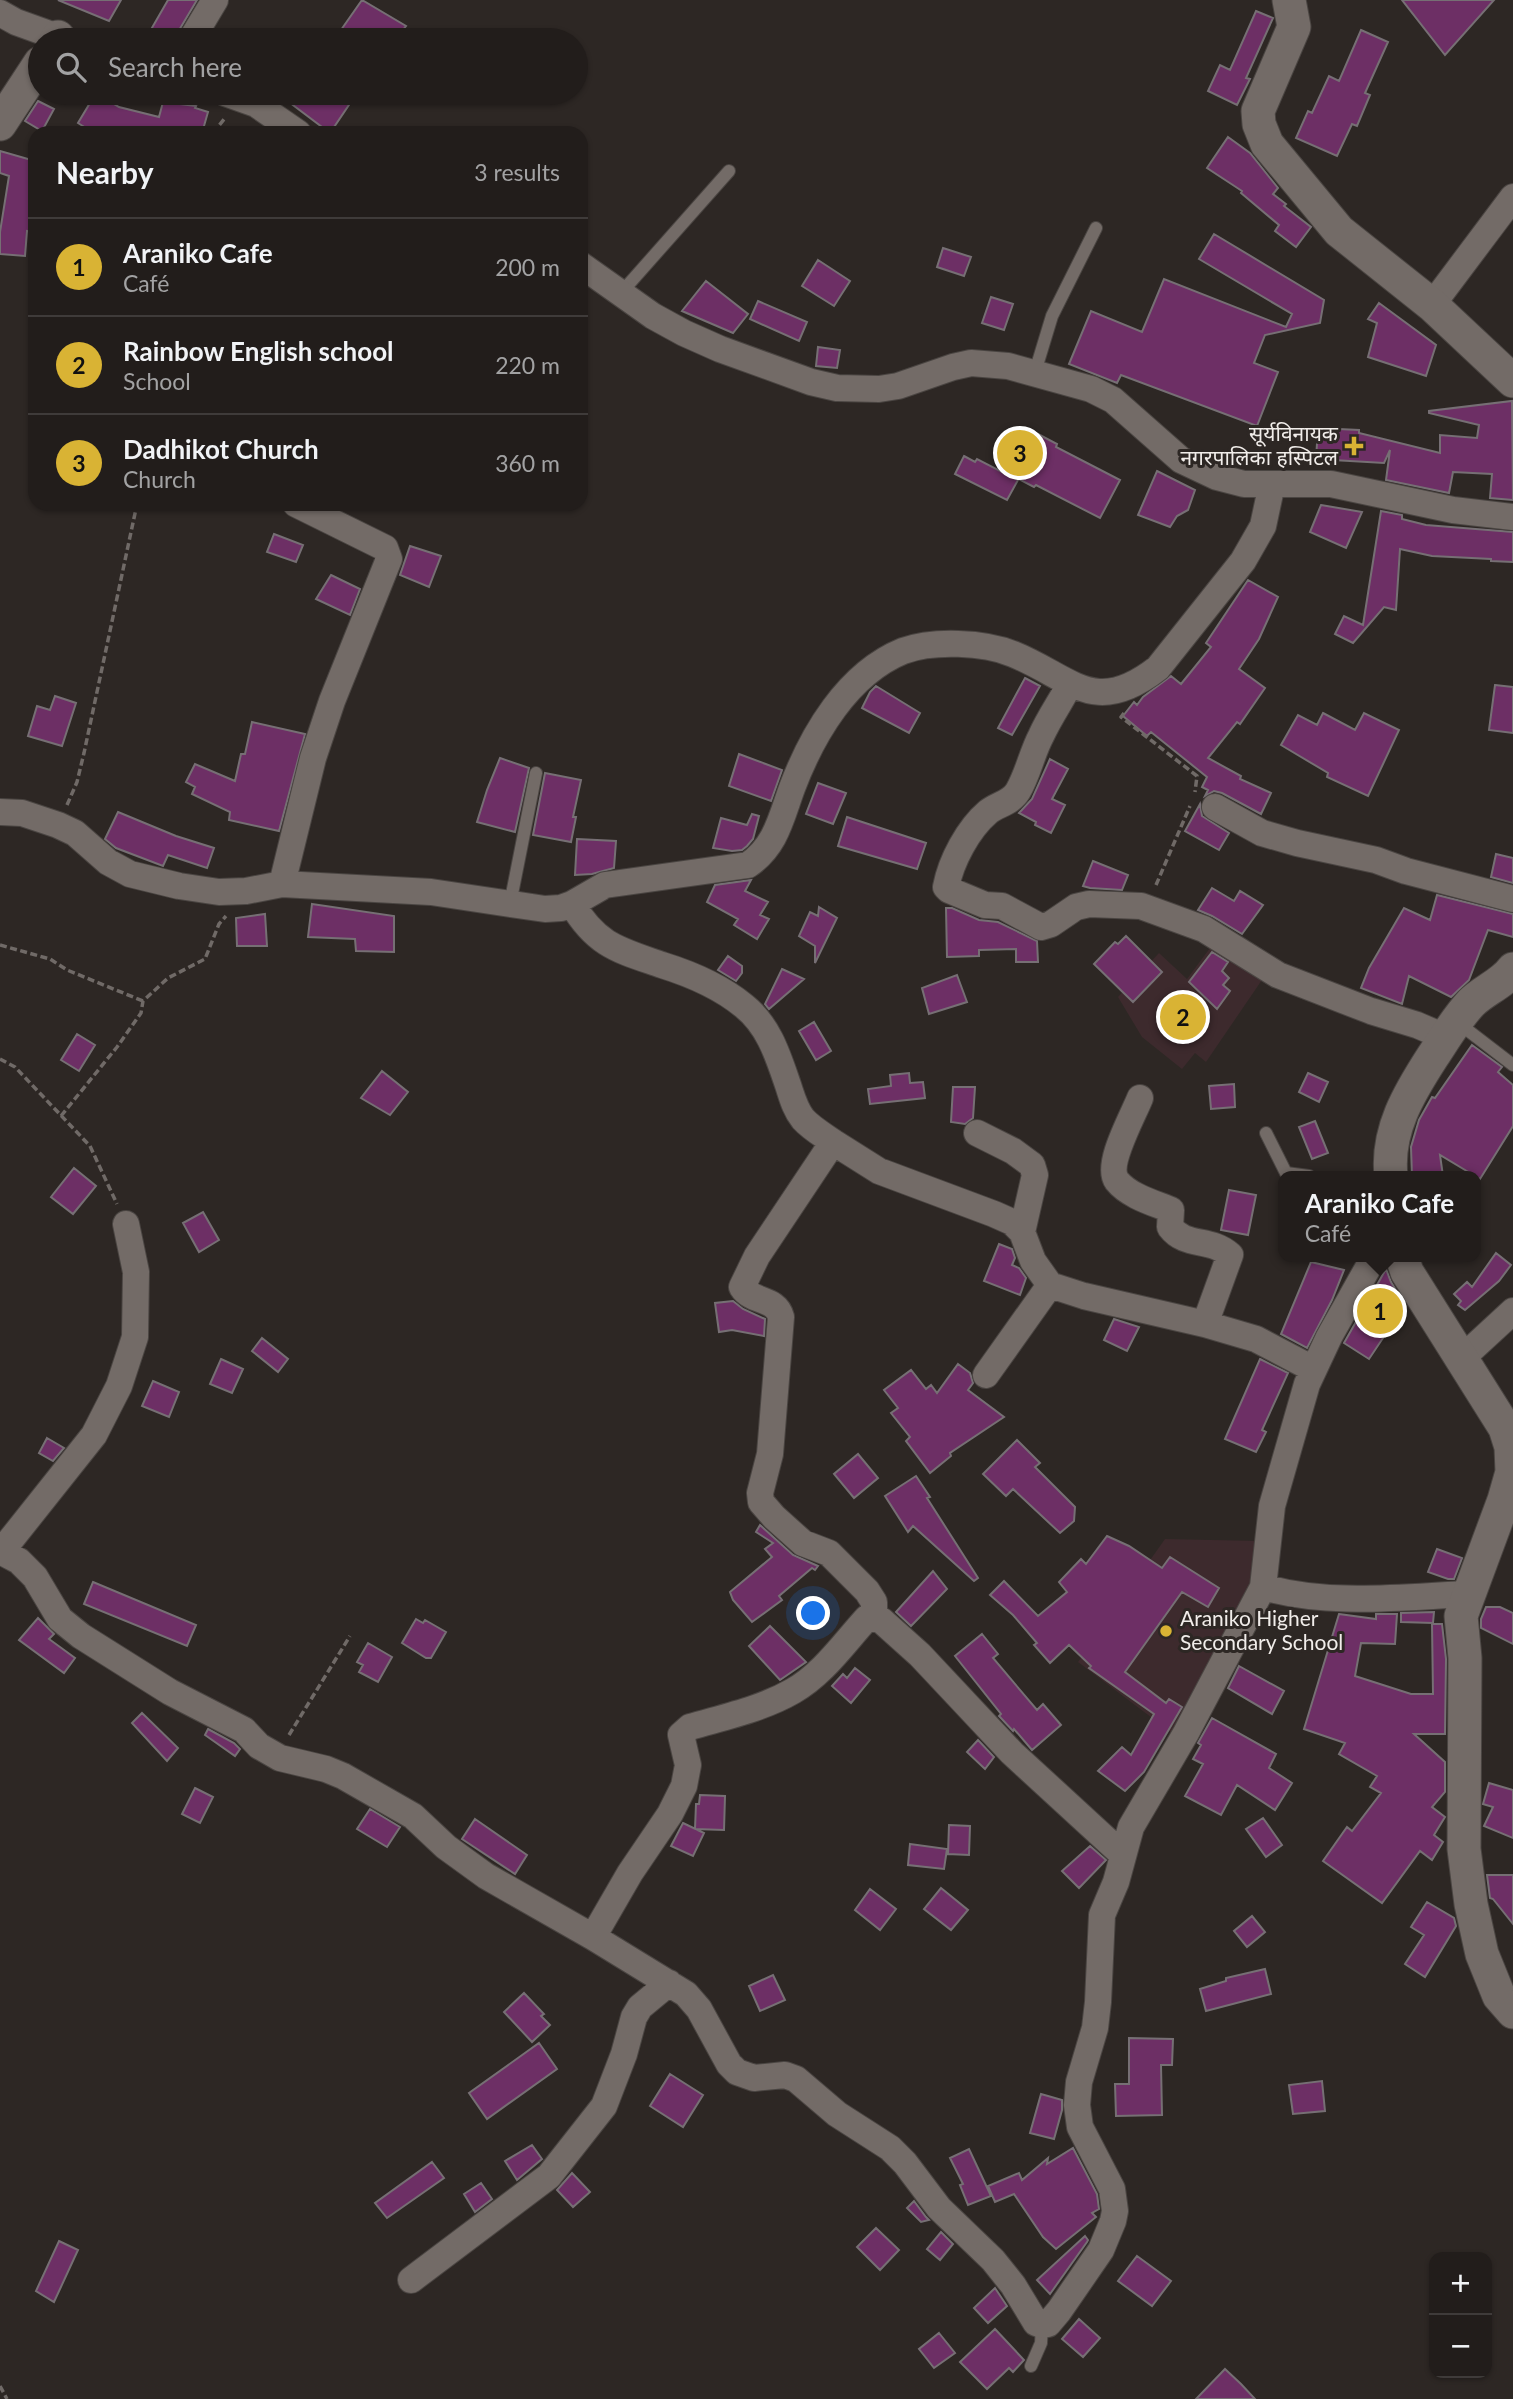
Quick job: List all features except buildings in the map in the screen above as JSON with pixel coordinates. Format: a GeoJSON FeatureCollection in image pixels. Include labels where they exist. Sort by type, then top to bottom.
{"type":"FeatureCollection","features":[{"type":"Feature","properties":{"kind":"street"},"geometry":{"type":"LineString","coordinates":[[198,28],[215,0]]}},
{"type":"Feature","properties":{"kind":"street"},"geometry":{"type":"LineString","coordinates":[[1289,0],[1294,27],[1258,111],[1259,124],[1267,144],[1339,231],[1432,305],[1513,381]]}},
{"type":"Feature","properties":{"kind":"street"},"geometry":{"type":"LineString","coordinates":[[0,13],[28,29]]}},
{"type":"Feature","properties":{"kind":"street"},"geometry":{"type":"LineString","coordinates":[[0,124],[28,84]]}},
{"type":"Feature","properties":{"kind":"street"},"geometry":{"type":"LineString","coordinates":[[257,105],[288,126]]}},
{"type":"Feature","properties":{"kind":"street"},"geometry":{"type":"LineString","coordinates":[[1432,305],[1513,197]]}},
{"type":"Feature","properties":{"kind":"street"},"geometry":{"type":"LineString","coordinates":[[588,270],[653,316],[720,349],[836,388],[859,390],[898,386],[971,363],[1008,366],[1091,389],[1113,400],[1181,460],[1217,477],[1244,484],[1331,484],[1453,510],[1513,517]]}},
{"type":"Feature","properties":{"kind":"street"},"geometry":{"type":"LineString","coordinates":[[0,812],[22,813],[75,833],[108,862],[130,874],[219,892],[246,891],[282,884],[431,892],[545,909],[561,908],[605,885],[628,880],[729,869],[748,864],[762,855],[775,836],[801,765],[821,728],[858,680],[869,670],[904,651],[938,645],[993,647],[1015,655],[1070,684],[1096,692],[1124,688],[1158,668],[1243,561],[1263,526],[1272,484]]}},
{"type":"Feature","properties":{"kind":"street"},"geometry":{"type":"LineString","coordinates":[[282,884],[313,758],[332,701],[389,559],[386,548],[310,511]]}},
{"type":"Feature","properties":{"kind":"street"},"geometry":{"type":"LineString","coordinates":[[1070,684],[1041,735],[1017,792],[1006,803],[991,810],[980,820],[963,844],[946,887],[949,890],[985,905],[1002,906],[1041,927],[1051,924],[1076,907],[1088,904],[1125,904],[1147,909],[1205,929],[1278,975],[1361,1007],[1417,1024],[1451,1030]]}},
{"type":"Feature","properties":{"kind":"street"},"geometry":{"type":"LineString","coordinates":[[1215,807],[1262,833],[1376,860],[1406,871],[1513,899]]}},
{"type":"Feature","properties":{"kind":"street"},"geometry":{"type":"LineString","coordinates":[[572,904],[584,924],[624,954],[664,965],[704,981],[741,1003],[767,1031],[795,1107],[804,1120],[879,1171],[1012,1222],[1022,1231],[1033,1261],[1050,1285],[1256,1339],[1313,1368]]}},
{"type":"Feature","properties":{"kind":"street"},"geometry":{"type":"LineString","coordinates":[[1391,1171],[1392,1138],[1400,1114],[1417,1081],[1451,1030],[1480,995],[1506,978],[1513,969]]}},
{"type":"Feature","properties":{"kind":"street"},"geometry":{"type":"LineString","coordinates":[[1140,1098],[1115,1157],[1114,1172],[1118,1181],[1138,1196],[1171,1210],[1170,1227],[1177,1237],[1214,1246],[1230,1255],[1205,1324]]}},
{"type":"Feature","properties":{"kind":"street"},"geometry":{"type":"LineString","coordinates":[[977,1132],[1027,1159],[1032,1165],[1035,1175],[1022,1231]]}},
{"type":"Feature","properties":{"kind":"street"},"geometry":{"type":"LineString","coordinates":[[833,1142],[757,1256],[742,1287],[746,1294],[774,1304],[781,1317],[770,1454],[760,1493],[761,1502],[803,1543],[830,1553],[867,1591],[874,1602],[874,1618]]}},
{"type":"Feature","properties":{"kind":"street"},"geometry":{"type":"LineString","coordinates":[[126,1224],[136,1272],[135,1337],[119,1386],[94,1435],[1,1551],[19,1561],[35,1577],[60,1619],[81,1636],[170,1692],[244,1730],[259,1746],[275,1755],[343,1776],[413,1816],[446,1847],[486,1876],[686,1994],[699,2009],[721,2052],[737,2072],[754,2078],[785,2075],[796,2079],[838,2114],[890,2148],[905,2163],[939,2208],[993,2260],[1013,2285],[1036,2323],[1042,2325],[1048,2323],[1059,2311],[1101,2250],[1114,2221],[1112,2189],[1080,2127],[1077,2105],[1079,2082],[1095,2028],[1102,1915],[1116,1882],[1131,1827],[1186,1733],[1234,1637],[1263,1587],[1272,1506],[1313,1368],[1371,1262]]}},
{"type":"Feature","properties":{"kind":"street"},"geometry":{"type":"LineString","coordinates":[[1404,1262],[1407,1272],[1461,1359],[1509,1427],[1512,1472],[1461,1616],[1465,1658],[1466,1877],[1487,1967],[1499,1996],[1513,2012]]}},
{"type":"Feature","properties":{"kind":"street"},"geometry":{"type":"LineString","coordinates":[[986,1375],[1050,1285]]}},
{"type":"Feature","properties":{"kind":"street"},"geometry":{"type":"LineString","coordinates":[[1461,1359],[1513,1311]]}},
{"type":"Feature","properties":{"kind":"street"},"geometry":{"type":"LineString","coordinates":[[1263,1587],[1288,1595],[1350,1599],[1468,1594]]}},
{"type":"Feature","properties":{"kind":"street"},"geometry":{"type":"LineString","coordinates":[[593,1937],[630,1872],[670,1814],[684,1786],[688,1765],[681,1735],[690,1727],[763,1704],[793,1691],[817,1674],[867,1618],[881,1620],[920,1655],[1012,1753],[1123,1855]]}},
{"type":"Feature","properties":{"kind":"street"},"geometry":{"type":"LineString","coordinates":[[411,2280],[549,2176],[604,2106],[620,2066],[634,2017],[640,2007],[669,1983]]}},
{"type":"Feature","properties":{"kind":"lane"},"geometry":{"type":"LineString","coordinates":[[620,295],[730,172]]}},
{"type":"Feature","properties":{"kind":"lane"},"geometry":{"type":"LineString","coordinates":[[1035,372],[1052,316],[1096,229]]}},
{"type":"Feature","properties":{"kind":"lane"},"geometry":{"type":"LineString","coordinates":[[510,904],[536,773]]}},
{"type":"Feature","properties":{"kind":"lane"},"geometry":{"type":"LineString","coordinates":[[1451,1030],[1513,1065]]}},
{"type":"Feature","properties":{"kind":"lane"},"geometry":{"type":"LineString","coordinates":[[1266,1133],[1285,1171]]}},
{"type":"Feature","properties":{"kind":"lane"},"geometry":{"type":"LineString","coordinates":[[1031,2366],[1041,2343],[1042,2325]]}},
{"type":"Feature","properties":{"kind":"path"},"geometry":{"type":"LineString","coordinates":[[58,825],[77,782],[136,511]]}},
{"type":"Feature","properties":{"kind":"path"},"geometry":{"type":"LineString","coordinates":[[1139,681],[1140,692],[1121,718],[1197,776],[1194,799],[1166,859],[1147,909]]}},
{"type":"Feature","properties":{"kind":"path"},"geometry":{"type":"LineString","coordinates":[[61,1116],[117,1047],[141,1013],[143,1001],[168,978],[205,959],[219,924],[231,912]]}},
{"type":"Feature","properties":{"kind":"path"},"geometry":{"type":"LineString","coordinates":[[0,945],[50,958],[67,970],[143,1001]]}},
{"type":"Feature","properties":{"kind":"path"},"geometry":{"type":"LineString","coordinates":[[0,1059],[15,1067],[90,1146],[126,1224]]}},
{"type":"Feature","properties":{"kind":"path"},"geometry":{"type":"LineString","coordinates":[[275,1755],[313,1699],[350,1636]]}},
{"type":"Feature","properties":{"kind":"path"},"geometry":{"type":"LineString","coordinates":[[0,2386],[7,2399]]}},
{"type":"Feature","properties":{"kind":"shaded area"},"geometry":{"type":"Polygon","coordinates":[[[1216,940],[1266,974],[1206,1062],[1195,1053],[1182,1069],[1142,1037],[1118,997],[1159,953],[1187,979],[1216,940]]]}},
{"type":"Feature","properties":{"kind":"shaded area","name":"Araniko Higher Secondary School"},"geometry":{"type":"Polygon","coordinates":[[[1165,1539],[1259,1541],[1250,1600],[1172,1733],[1078,1662],[1165,1539]]]}},
{"type":"Feature","properties":{"kind":"place","name":"सूर्यविनायक नगरपालिका हस्पिटल"},"geometry":{"type":"Point","coordinates":[1354,446]}},
{"type":"Feature","properties":{"kind":"place","name":"Dadhikot Church"},"geometry":{"type":"Point","coordinates":[1020,453]}},
{"type":"Feature","properties":{"kind":"place","name":"Rainbow English school"},"geometry":{"type":"Point","coordinates":[1183,1017]}},
{"type":"Feature","properties":{"kind":"place","name":"Araniko Cafe"},"geometry":{"type":"Point","coordinates":[1380,1311]}},
{"type":"Feature","properties":{"kind":"place","name":"Araniko Higher Secondary School"},"geometry":{"type":"Point","coordinates":[1166,1631]}}]}
